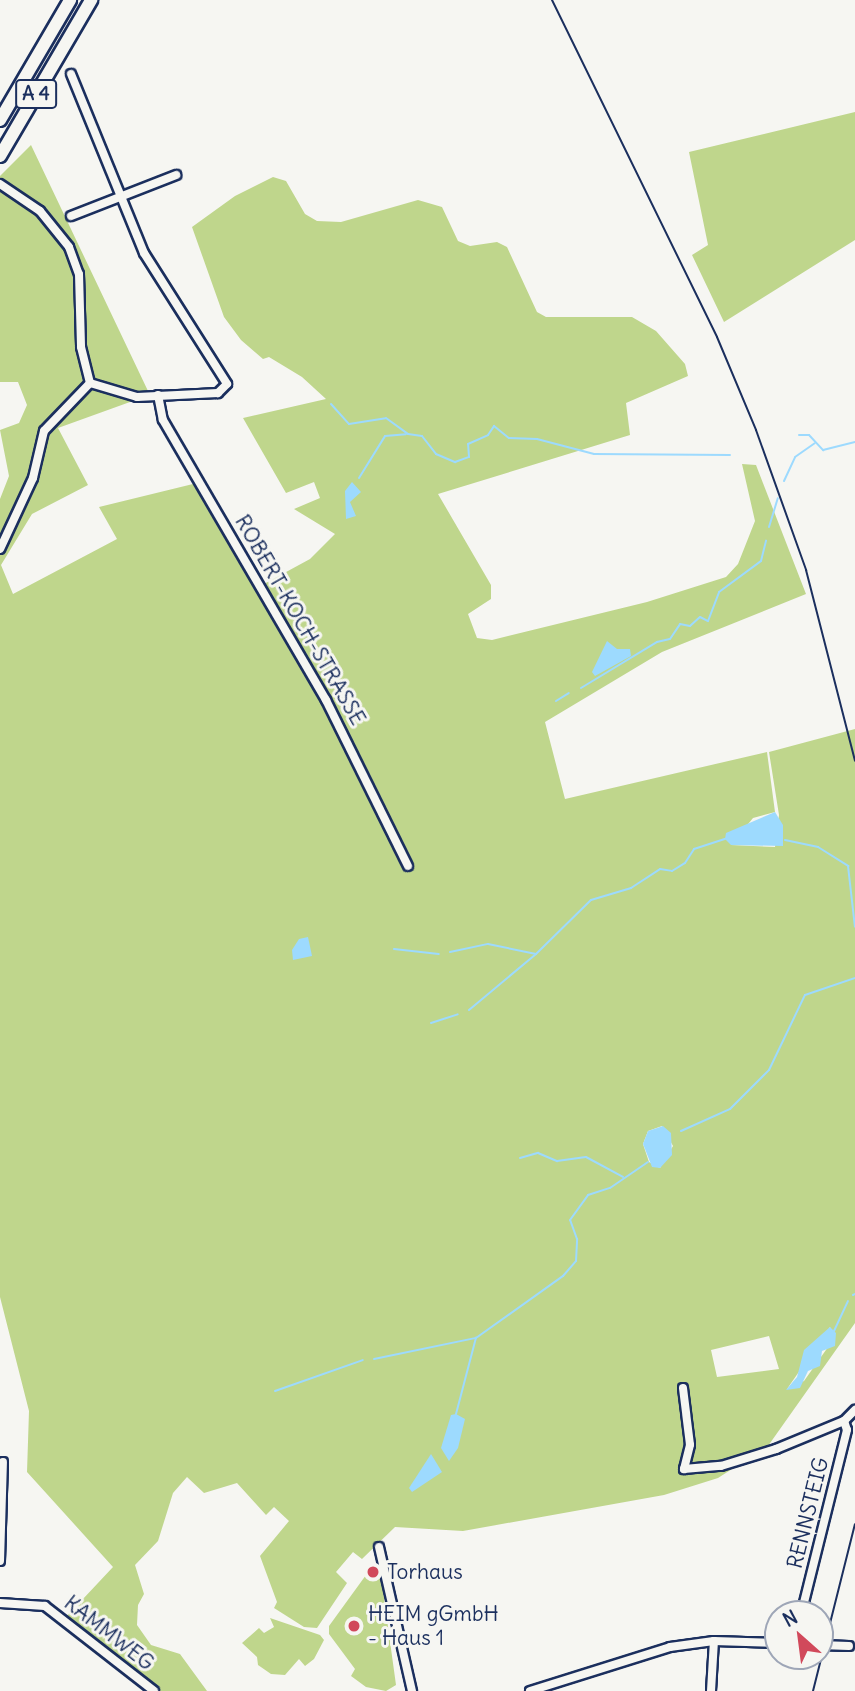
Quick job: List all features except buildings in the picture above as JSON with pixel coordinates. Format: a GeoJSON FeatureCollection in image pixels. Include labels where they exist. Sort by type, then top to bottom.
{"type":"FeatureCollection","features":[{"type":"Feature","properties":{"kind":"highway","name":"A 4"},"geometry":{"type":"LineString","coordinates":[[0,120],[70,0]]}},
{"type":"Feature","properties":{"kind":"highway","name":"A 4"},"geometry":{"type":"LineString","coordinates":[[0,156],[91,0]]}},
{"type":"Feature","properties":{"kind":"street"},"geometry":{"type":"LineString","coordinates":[[71,74],[120,195],[163,287],[227,384],[218,393],[126,397],[90,383]]}},
{"type":"Feature","properties":{"kind":"street"},"geometry":{"type":"LineString","coordinates":[[71,216],[176,174]]}},
{"type":"Feature","properties":{"kind":"street"},"geometry":{"type":"LineString","coordinates":[[0,184],[40,212],[69,247],[79,274],[81,347],[90,383]]}},
{"type":"Feature","properties":{"kind":"street"},"geometry":{"type":"LineString","coordinates":[[0,549],[33,478],[44,432],[90,383]]}},
{"type":"Feature","properties":{"kind":"street","name":"ROBERT-KOCH-STRASSE"},"geometry":{"type":"LineString","coordinates":[[158,395],[163,420],[326,700],[408,866]]}},
{"type":"Feature","properties":{"kind":"street","name":"RENNSTEIG"},"geometry":{"type":"LineString","coordinates":[[683,1388],[690,1445],[684,1469],[743,1459],[844,1421],[855,1410]]}},
{"type":"Feature","properties":{"kind":"street","name":"RENNSTEIG"},"geometry":{"type":"LineString","coordinates":[[804,1600],[847,1430],[844,1421]]}},
{"type":"Feature","properties":{"kind":"street"},"geometry":{"type":"LineString","coordinates":[[0,1561],[3,1462]]}},
{"type":"Feature","properties":{"kind":"street"},"geometry":{"type":"LineString","coordinates":[[379,1547],[412,1691]]}},
{"type":"Feature","properties":{"kind":"street","name":"KAMMWEG"},"geometry":{"type":"LineString","coordinates":[[0,1603],[45,1606],[153,1691]]}},
{"type":"Feature","properties":{"kind":"street"},"geometry":{"type":"LineString","coordinates":[[711,1691],[715,1641]]}},
{"type":"Feature","properties":{"kind":"street"},"geometry":{"type":"LineString","coordinates":[[530,1691],[670,1647],[715,1641],[764,1643]]}},
{"type":"Feature","properties":{"kind":"street"},"geometry":{"type":"LineString","coordinates":[[834,1645],[852,1646]]}},
{"type":"Feature","properties":{"kind":"green space"},"geometry":{"type":"Polygon","coordinates":[[[855,112],[855,240],[724,322],[692,255],[708,245],[689,152],[855,112]]]}},
{"type":"Feature","properties":{"kind":"green space"},"geometry":{"type":"Polygon","coordinates":[[[31,145],[148,391],[130,402],[58,428],[88,485],[32,514],[1,565],[13,594],[117,539],[99,507],[193,484],[264,584],[310,559],[335,534],[294,509],[320,498],[314,482],[286,493],[243,418],[326,399],[302,377],[269,357],[263,359],[241,340],[224,317],[192,227],[235,196],[273,177],[286,181],[305,214],[317,221],[341,222],[418,200],[442,207],[458,241],[470,246],[497,242],[507,247],[537,312],[546,317],[632,317],[656,331],[685,364],[688,376],[626,403],[630,435],[438,494],[491,585],[491,599],[468,614],[477,638],[492,640],[647,602],[726,577],[738,564],[755,521],[742,464],[756,465],[806,594],[662,652],[545,722],[565,799],[767,752],[775,812],[753,818],[731,845],[775,847],[779,815],[769,752],[855,729],[855,1323],[768,1446],[718,1478],[664,1495],[463,1531],[395,1527],[362,1559],[353,1552],[336,1572],[347,1583],[317,1628],[304,1627],[274,1608],[277,1602],[260,1556],[289,1521],[274,1507],[266,1515],[237,1483],[204,1493],[187,1477],[173,1493],[158,1541],[135,1565],[144,1594],[138,1605],[137,1625],[151,1645],[180,1654],[207,1691],[160,1691],[67,1616],[113,1567],[27,1472],[29,1411],[0,1297],[0,499],[9,476],[0,430],[19,423],[27,405],[18,382],[0,382],[0,176],[31,145]],[[662,1126],[648,1131],[643,1144],[649,1162],[660,1168],[673,1146],[662,1126]],[[830,1327],[787,1389],[804,1381],[833,1340],[830,1327]],[[769,1336],[711,1350],[717,1377],[779,1369],[769,1336]]]}},
{"type":"Feature","properties":{"kind":"green space"},"geometry":{"type":"Polygon","coordinates":[[[366,1575],[377,1580],[381,1576],[396,1685],[386,1691],[366,1687],[351,1676],[355,1669],[329,1634],[329,1626],[366,1575]]]}},
{"type":"Feature","properties":{"kind":"green space"},"geometry":{"type":"Polygon","coordinates":[[[270,1618],[320,1635],[324,1640],[314,1659],[305,1666],[299,1659],[285,1675],[271,1674],[258,1665],[257,1657],[242,1643],[259,1628],[264,1633],[274,1627],[270,1618]]]}},
{"type":"Feature","properties":{"kind":"water"},"geometry":{"type":"Polygon","coordinates":[[[352,482],[361,492],[350,502],[356,516],[346,519],[345,491],[352,482]]]}},
{"type":"Feature","properties":{"kind":"water"},"geometry":{"type":"Polygon","coordinates":[[[607,641],[617,649],[630,649],[631,656],[595,676],[592,672],[607,641]]]}},
{"type":"Feature","properties":{"kind":"water"},"geometry":{"type":"Polygon","coordinates":[[[775,812],[783,825],[783,846],[731,845],[725,839],[726,833],[775,812]]]}},
{"type":"Feature","properties":{"kind":"water"},"geometry":{"type":"Polygon","coordinates":[[[308,937],[312,956],[293,960],[292,950],[299,939],[308,937]]]}},
{"type":"Feature","properties":{"kind":"water"},"geometry":{"type":"Polygon","coordinates":[[[663,1126],[671,1133],[672,1155],[660,1168],[652,1167],[643,1144],[648,1131],[663,1126]]]}},
{"type":"Feature","properties":{"kind":"water"},"geometry":{"type":"Polygon","coordinates":[[[830,1327],[836,1333],[835,1346],[822,1351],[820,1366],[808,1371],[800,1388],[786,1390],[797,1377],[804,1350],[830,1327]]]}},
{"type":"Feature","properties":{"kind":"water"},"geometry":{"type":"Polygon","coordinates":[[[456,1414],[465,1419],[458,1448],[449,1461],[441,1448],[451,1415],[456,1414]]]}},
{"type":"Feature","properties":{"kind":"water"},"geometry":{"type":"Polygon","coordinates":[[[431,1454],[442,1472],[412,1492],[409,1488],[431,1454]]]}},
{"type":"Feature","properties":{"kind":"waterway"},"geometry":{"type":"LineString","coordinates":[[331,404],[349,424],[386,418],[408,434],[422,436],[436,454],[455,462],[469,457],[468,444],[488,435],[494,426],[509,438],[537,439],[594,454],[730,455]]}},
{"type":"Feature","properties":{"kind":"waterway"},"geometry":{"type":"LineString","coordinates":[[359,478],[385,436],[406,434]]}},
{"type":"Feature","properties":{"kind":"waterway"},"geometry":{"type":"LineString","coordinates":[[799,435],[809,435],[823,450],[855,442]]}},
{"type":"Feature","properties":{"kind":"waterway"},"geometry":{"type":"LineString","coordinates":[[784,481],[795,457],[815,443]]}},
{"type":"Feature","properties":{"kind":"waterway"},"geometry":{"type":"LineString","coordinates":[[769,527],[778,498]]}},
{"type":"Feature","properties":{"kind":"waterway"},"geometry":{"type":"LineString","coordinates":[[581,688],[657,642],[670,639],[680,624],[690,626],[700,617],[708,621],[719,592],[761,561],[766,541]]}},
{"type":"Feature","properties":{"kind":"waterway"},"geometry":{"type":"LineString","coordinates":[[556,701],[569,693]]}},
{"type":"Feature","properties":{"kind":"waterway"},"geometry":{"type":"LineString","coordinates":[[450,952],[488,944],[536,954],[591,900],[631,888],[660,869],[672,871],[685,863],[694,849],[725,839]]}},
{"type":"Feature","properties":{"kind":"waterway"},"geometry":{"type":"LineString","coordinates":[[785,840],[818,847],[848,866],[855,927]]}},
{"type":"Feature","properties":{"kind":"waterway"},"geometry":{"type":"LineString","coordinates":[[394,949],[439,954]]}},
{"type":"Feature","properties":{"kind":"waterway"},"geometry":{"type":"LineString","coordinates":[[469,1010],[536,954]]}},
{"type":"Feature","properties":{"kind":"waterway"},"geometry":{"type":"LineString","coordinates":[[681,1131],[730,1109],[769,1070],[805,995],[855,978]]}},
{"type":"Feature","properties":{"kind":"waterway"},"geometry":{"type":"LineString","coordinates":[[431,1023],[458,1014]]}},
{"type":"Feature","properties":{"kind":"waterway"},"geometry":{"type":"LineString","coordinates":[[520,1158],[538,1153],[557,1161],[586,1157],[623,1177]]}},
{"type":"Feature","properties":{"kind":"waterway"},"geometry":{"type":"LineString","coordinates":[[456,1414],[476,1338],[563,1276],[576,1261],[577,1239],[570,1220],[588,1195],[610,1188],[648,1162]]}},
{"type":"Feature","properties":{"kind":"waterway"},"geometry":{"type":"LineString","coordinates":[[834,1331],[848,1301]]}},
{"type":"Feature","properties":{"kind":"waterway"},"geometry":{"type":"LineString","coordinates":[[374,1359],[475,1338]]}},
{"type":"Feature","properties":{"kind":"waterway"},"geometry":{"type":"LineString","coordinates":[[275,1391],[363,1360]]}},
{"type":"Feature","properties":{"kind":"railway"},"geometry":{"type":"LineString","coordinates":[[552,0],[717,337],[756,430],[806,570],[855,761]]}},
{"type":"Feature","properties":{"kind":"railway"},"geometry":{"type":"LineString","coordinates":[[813,1691],[855,1524]]}},
{"type":"Feature","properties":{"kind":"place","name":"Torhaus"},"geometry":{"type":"Point","coordinates":[373,1572]}},
{"type":"Feature","properties":{"kind":"place","name":"HEIM gGmbH - Haus 1"},"geometry":{"type":"Point","coordinates":[354,1626]}}]}
